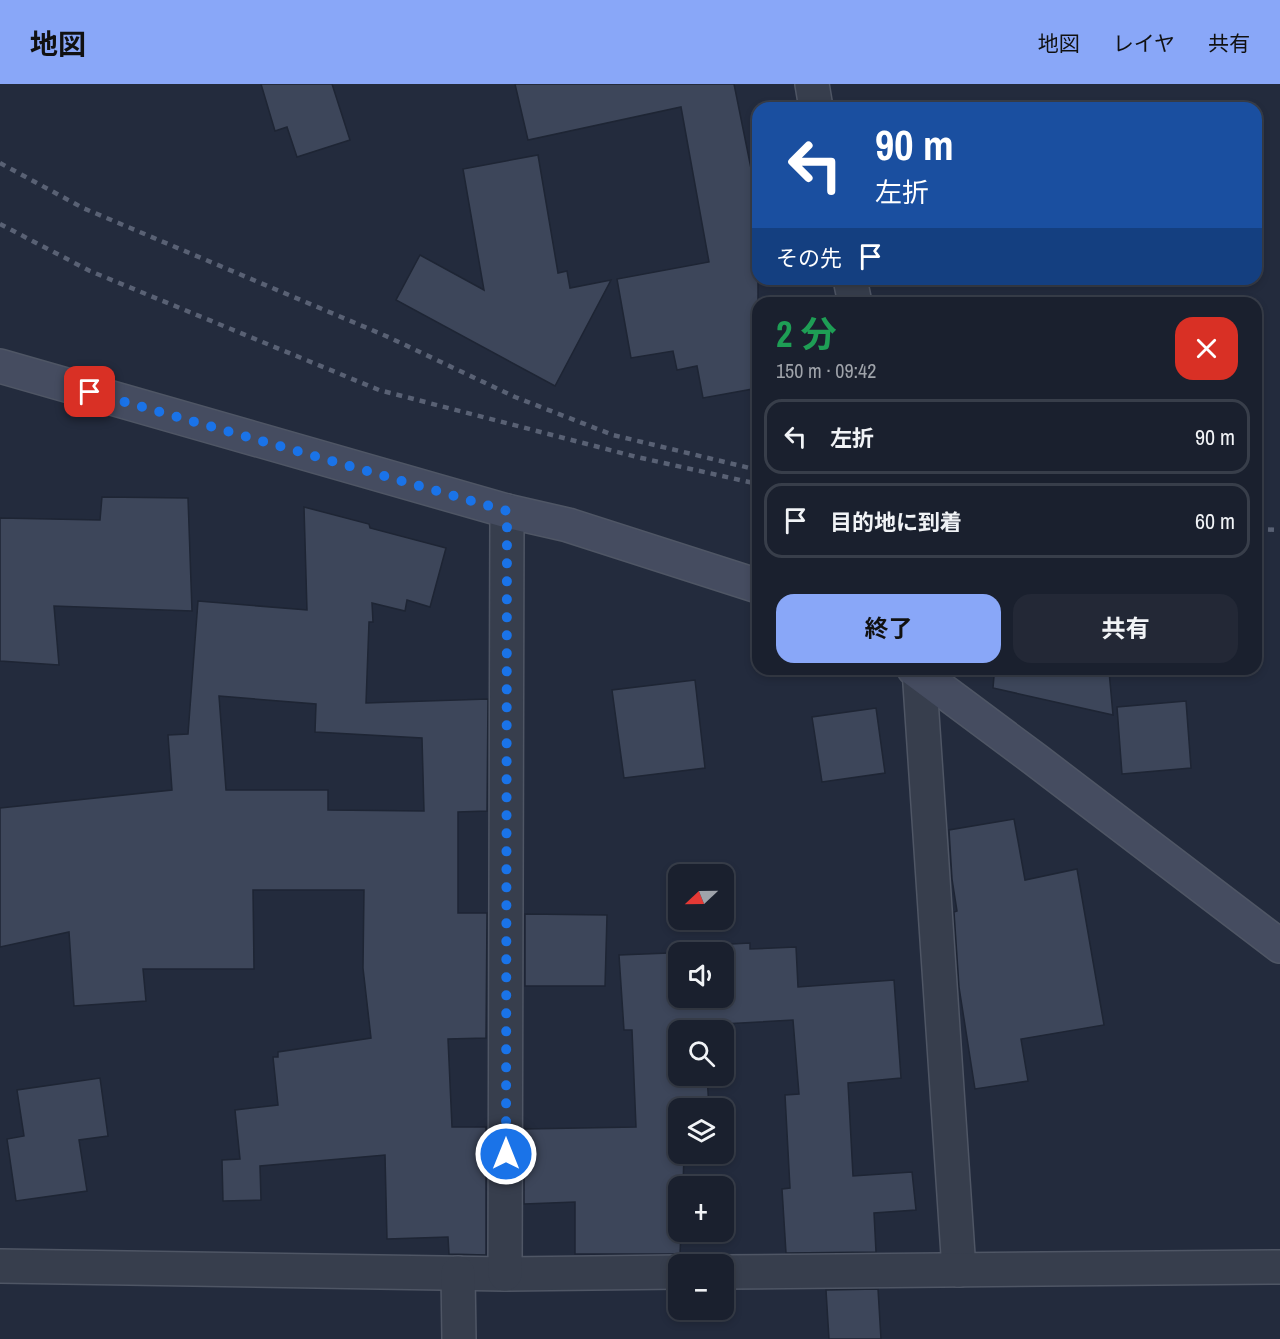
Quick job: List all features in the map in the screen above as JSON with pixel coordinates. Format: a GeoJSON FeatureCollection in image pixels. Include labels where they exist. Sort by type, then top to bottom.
{"type":"FeatureCollection","features":[{"type":"Feature","properties":{"kind":"street"},"geometry":{"type":"LineString","coordinates":[[812,84],[815,102]]}},
{"type":"Feature","properties":{"kind":"street"},"geometry":{"type":"LineString","coordinates":[[0,366],[507,511],[568,525],[752,584]]}},
{"type":"Feature","properties":{"kind":"street"},"geometry":{"type":"LineString","coordinates":[[505,1274],[507,511]]}},
{"type":"Feature","properties":{"kind":"street"},"geometry":{"type":"LineString","coordinates":[[918,675],[960,1270]]}},
{"type":"Feature","properties":{"kind":"street"},"geometry":{"type":"LineString","coordinates":[[923,675],[1280,946]]}},
{"type":"Feature","properties":{"kind":"street"},"geometry":{"type":"LineString","coordinates":[[0,1266],[505,1274],[668,1272]]}},
{"type":"Feature","properties":{"kind":"street"},"geometry":{"type":"LineString","coordinates":[[734,1272],[1280,1267]]}},
{"type":"Feature","properties":{"kind":"street"},"geometry":{"type":"LineString","coordinates":[[458,1273],[459,1339]]}},
{"type":"Feature","properties":{"kind":"building"},"geometry":{"type":"Polygon","coordinates":[[[261,84],[332,84],[350,140],[297,157],[287,127],[275,131],[261,84]]]}},
{"type":"Feature","properties":{"kind":"building"},"geometry":{"type":"Polygon","coordinates":[[[515,84],[734,84],[752,173],[752,285],[758,285],[758,297],[752,297],[752,389],[703,398],[697,366],[677,370],[673,351],[631,358],[617,279],[709,262],[681,107],[528,140],[515,84]]]}},
{"type":"Feature","properties":{"kind":"building"},"geometry":{"type":"Polygon","coordinates":[[[538,155],[558,273],[567,271],[570,288],[611,280],[555,386],[396,300],[420,255],[484,290],[463,169],[538,155]]]}},
{"type":"Feature","properties":{"kind":"building"},"geometry":{"type":"Polygon","coordinates":[[[102,497],[188,498],[192,611],[54,606],[59,665],[0,661],[0,518],[100,520],[102,497]]]}},
{"type":"Feature","properties":{"kind":"building"},"geometry":{"type":"Polygon","coordinates":[[[304,507],[369,524],[370,528],[446,548],[430,607],[407,600],[405,611],[372,603],[373,622],[369,622],[366,703],[488,699],[487,811],[458,812],[458,913],[487,913],[486,1038],[448,1039],[452,1127],[486,1127],[486,1255],[449,1254],[448,1237],[387,1239],[385,1155],[260,1166],[261,1200],[223,1201],[222,1160],[240,1159],[235,1110],[278,1105],[273,1057],[278,1057],[278,1052],[371,1038],[363,968],[364,890],[253,890],[254,969],[143,969],[146,1001],[74,1006],[69,932],[0,947],[0,808],[172,790],[168,735],[188,734],[198,601],[307,610],[304,507]],[[219,696],[226,790],[328,790],[328,810],[424,811],[422,738],[315,732],[316,704],[219,696]]]}},
{"type":"Feature","properties":{"kind":"building"},"geometry":{"type":"Polygon","coordinates":[[[1109,675],[1113,715],[993,688],[994,676],[1109,675]]]}},
{"type":"Feature","properties":{"kind":"building"},"geometry":{"type":"Polygon","coordinates":[[[695,680],[705,768],[624,778],[612,690],[695,680]]]}},
{"type":"Feature","properties":{"kind":"building"},"geometry":{"type":"Polygon","coordinates":[[[1186,701],[1191,768],[1122,774],[1117,707],[1186,701]]]}},
{"type":"Feature","properties":{"kind":"building"},"geometry":{"type":"Polygon","coordinates":[[[876,708],[885,773],[822,782],[812,717],[876,708]]]}},
{"type":"Feature","properties":{"kind":"building"},"geometry":{"type":"Polygon","coordinates":[[[1014,819],[1025,880],[1077,869],[1104,1025],[1021,1039],[1028,1081],[975,1089],[959,987],[954,912],[957,911],[952,879],[949,830],[1014,819]]]}},
{"type":"Feature","properties":{"kind":"building"},"geometry":{"type":"Polygon","coordinates":[[[525,914],[607,915],[605,986],[525,986],[525,914]]]}},
{"type":"Feature","properties":{"kind":"building"},"geometry":{"type":"Polygon","coordinates":[[[750,943],[750,949],[796,947],[798,987],[894,980],[901,1078],[848,1083],[853,1176],[912,1172],[916,1210],[874,1213],[876,1252],[786,1253],[782,1189],[790,1188],[785,1095],[799,1094],[793,1020],[734,1023],[734,1020],[668,1020],[668,1086],[708,1086],[708,1098],[668,1098],[668,1164],[684,1164],[683,1176],[668,1176],[668,1242],[681,1242],[680,1254],[575,1254],[575,1202],[524,1204],[524,1129],[636,1127],[632,1030],[624,1030],[619,955],[668,953],[668,1008],[734,1008],[734,944],[750,943]]]}},
{"type":"Feature","properties":{"kind":"building"},"geometry":{"type":"Polygon","coordinates":[[[100,1078],[108,1136],[79,1140],[87,1191],[16,1201],[7,1139],[24,1136],[17,1090],[100,1078]]]}},
{"type":"Feature","properties":{"kind":"building"},"geometry":{"type":"Polygon","coordinates":[[[878,1289],[881,1339],[829,1339],[826,1290],[878,1289]]]}},
{"type":"Feature","properties":{"kind":"railway"},"geometry":{"type":"LineString","coordinates":[[0,163],[83,208],[386,336],[515,397],[613,435],[752,469]]}},
{"type":"Feature","properties":{"kind":"railway"},"geometry":{"type":"LineString","coordinates":[[0,224],[90,271],[379,390],[637,457],[752,483]]}},
{"type":"Feature","properties":{"kind":"railway"},"geometry":{"type":"LineString","coordinates":[[1262,529],[1280,530]]}},
{"type":"Feature","properties":{"kind":"route"},"geometry":{"type":"LineString","coordinates":[[90,392],[507,511],[506,1154]]}}]}
